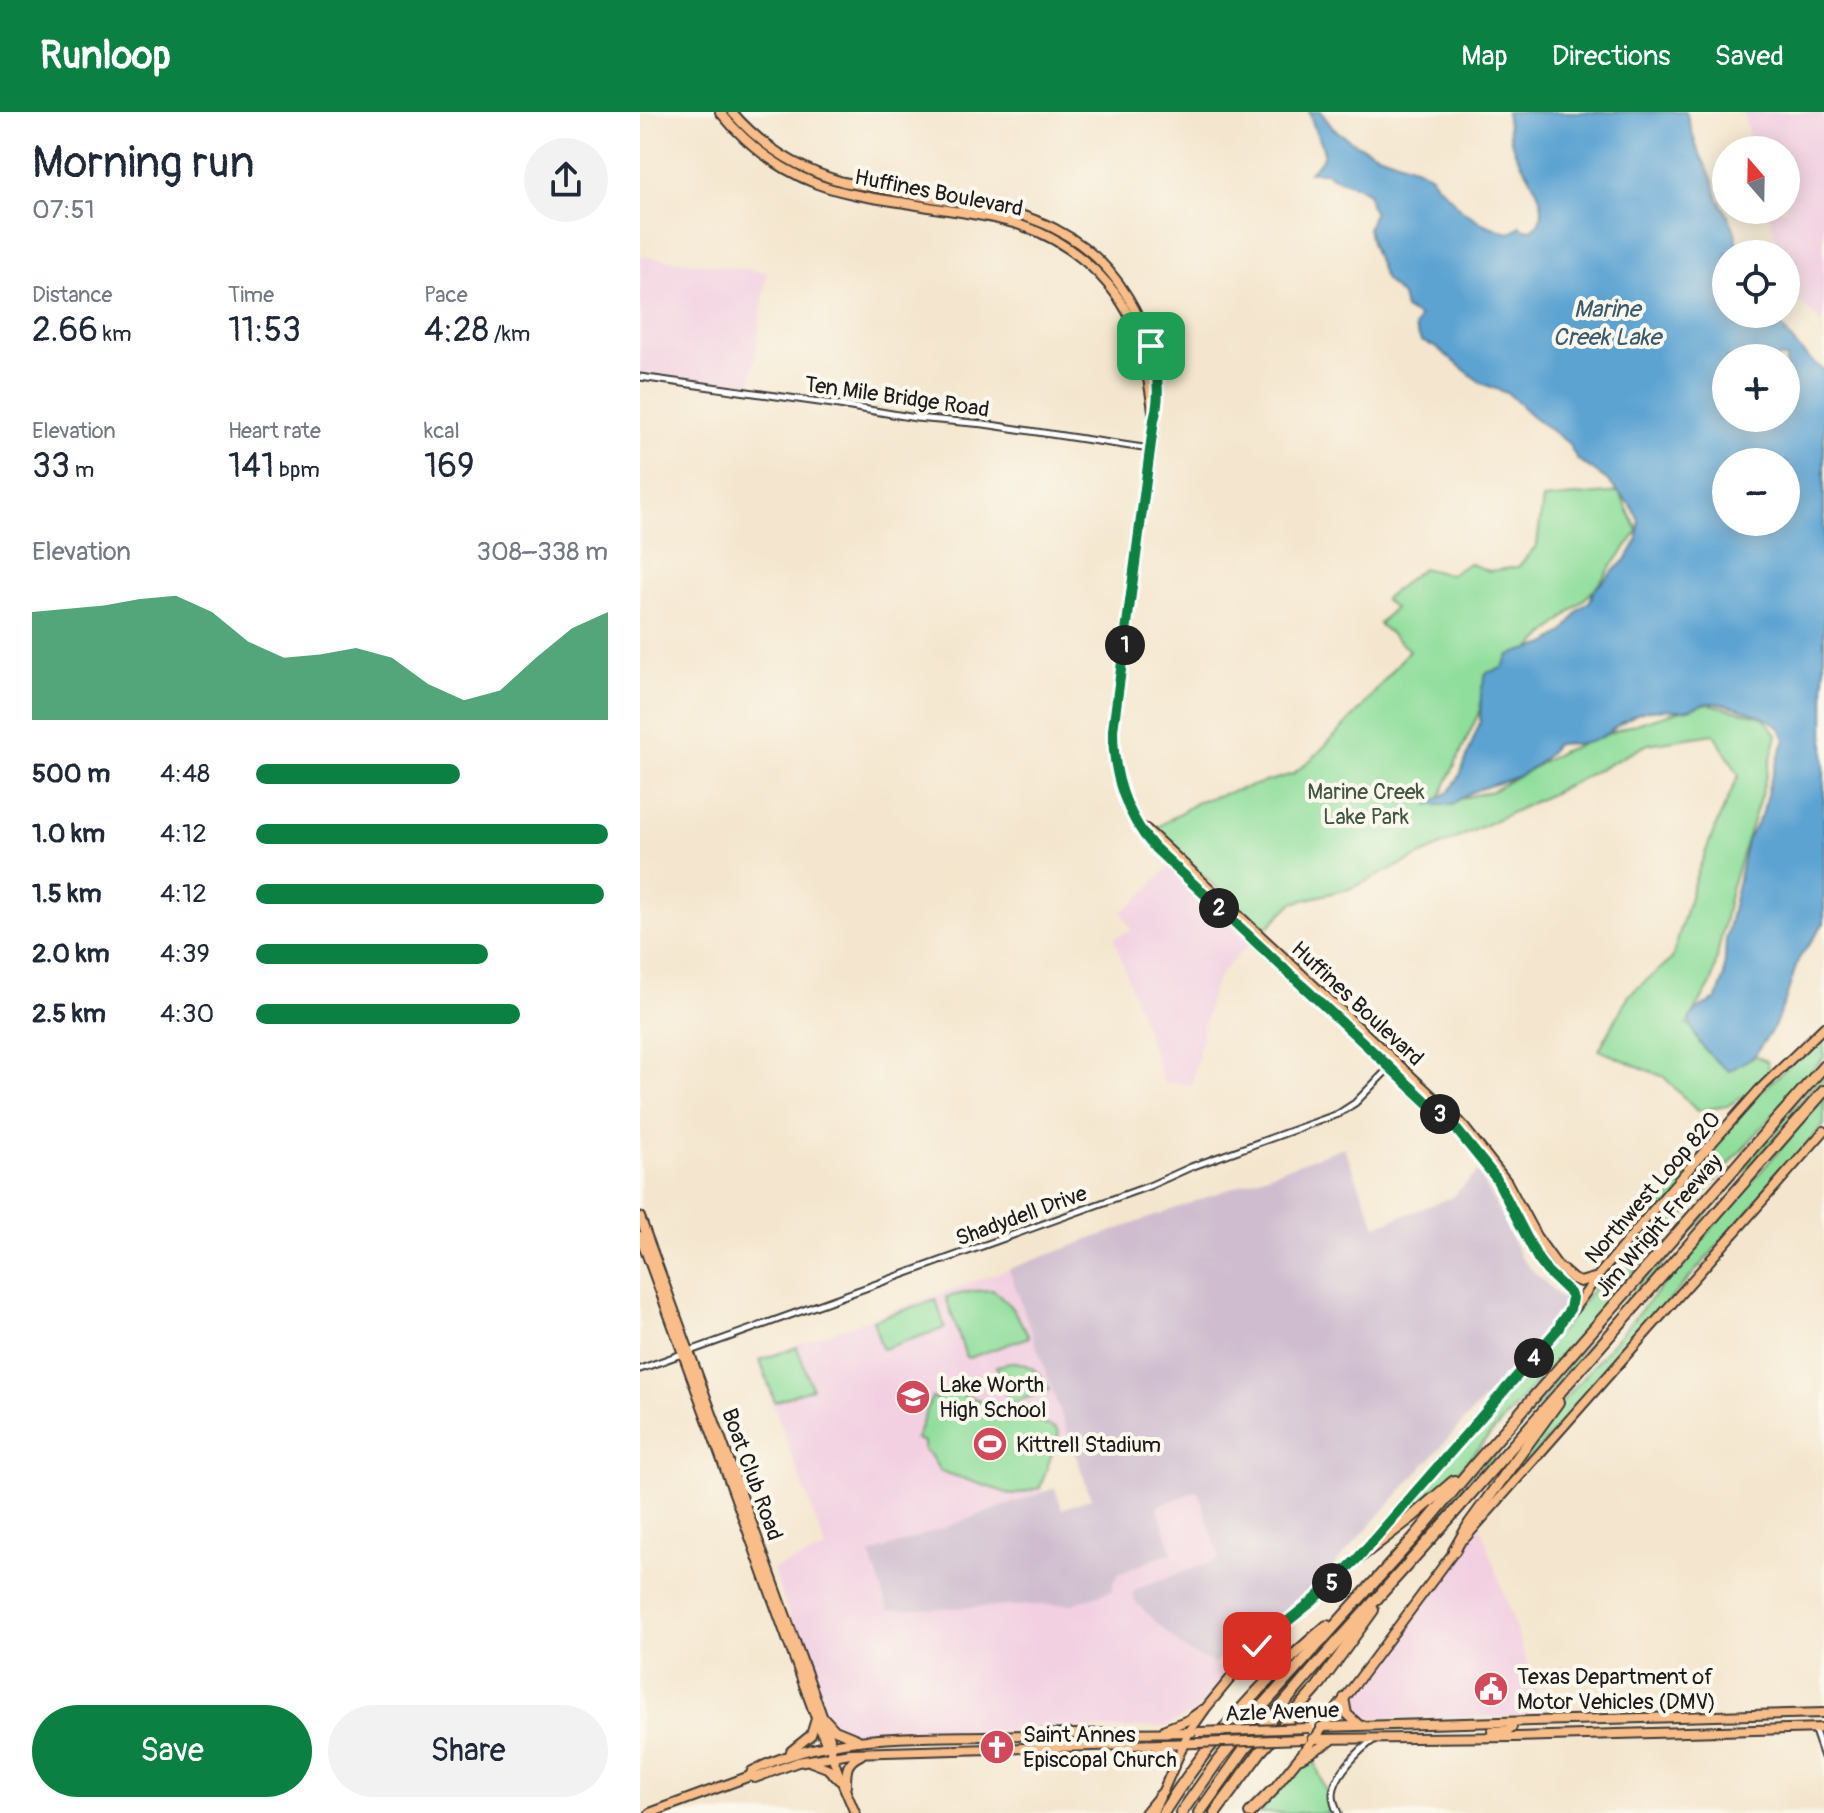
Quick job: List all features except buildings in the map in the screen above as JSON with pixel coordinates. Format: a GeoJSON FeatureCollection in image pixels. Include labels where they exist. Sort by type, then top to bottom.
{"type":"FeatureCollection","features":[{"type":"Feature","properties":{"kind":"highway","name":"Jim Wright Freeway"},"geometry":{"type":"LineString","coordinates":[[1181,1813],[1235,1739],[1824,1066]]}},
{"type":"Feature","properties":{"kind":"highway","name":"Jim Wright Freeway"},"geometry":{"type":"LineString","coordinates":[[1199,1813],[1244,1750],[1824,1091]]}},
{"type":"Feature","properties":{"kind":"highway"},"geometry":{"type":"LineString","coordinates":[[1454,1551],[1470,1523],[1563,1394],[1592,1361],[1593,1353]]}},
{"type":"Feature","properties":{"kind":"highway"},"geometry":{"type":"LineString","coordinates":[[1357,1559],[1477,1462]]}},
{"type":"Feature","properties":{"kind":"highway"},"geometry":{"type":"LineString","coordinates":[[1215,1813],[1260,1752],[1340,1659],[1376,1606],[1380,1595]]}},
{"type":"Feature","properties":{"kind":"highway"},"geometry":{"type":"LineString","coordinates":[[1163,1813],[1199,1761],[1258,1689],[1286,1661],[1342,1617]]}},
{"type":"Feature","properties":{"kind":"highway"},"geometry":{"type":"LineString","coordinates":[[1252,1813],[1272,1791]]}},
{"type":"Feature","properties":{"kind":"highway"},"geometry":{"type":"LineString","coordinates":[[1148,1813],[1159,1797]]}},
{"type":"Feature","properties":{"kind":"main road","name":"Huffines Boulevard"},"geometry":{"type":"LineString","coordinates":[[720,112],[771,161],[817,184],[1018,224],[1046,235],[1073,252],[1094,269],[1107,285],[1133,326],[1147,373],[1154,420]]}},
{"type":"Feature","properties":{"kind":"main road","name":"Huffines Boulevard"},"geometry":{"type":"LineString","coordinates":[[732,112],[756,136],[805,169],[843,182],[1011,212],[1036,220],[1060,231],[1081,246],[1116,279],[1142,320],[1151,346],[1158,401],[1113,730],[1113,754],[1125,801],[1139,826],[1146,829],[1472,1141],[1532,1238],[1547,1271],[1572,1298],[1560,1327]]}},
{"type":"Feature","properties":{"kind":"main road","name":"Northwest Loop 820"},"geometry":{"type":"LineString","coordinates":[[1159,1797],[1183,1744],[1194,1732],[1206,1708],[1257,1646],[1314,1600],[1357,1559],[1560,1327],[1669,1191],[1760,1089],[1824,1027]]}},
{"type":"Feature","properties":{"kind":"main road"},"geometry":{"type":"LineString","coordinates":[[1272,1791],[1454,1551],[1824,1131]]}},
{"type":"Feature","properties":{"kind":"main road","name":"Boat Club Road"},"geometry":{"type":"LineString","coordinates":[[640,1217],[686,1353]]}},
{"type":"Feature","properties":{"kind":"main road"},"geometry":{"type":"LineString","coordinates":[[640,1226],[656,1270],[661,1274]]}},
{"type":"Feature","properties":{"kind":"main road","name":"Boat Club Road"},"geometry":{"type":"LineString","coordinates":[[640,1236],[686,1353],[819,1717],[825,1741],[855,1813]]}},
{"type":"Feature","properties":{"kind":"main road","name":"Huffines Boulevard"},"geometry":{"type":"LineString","coordinates":[[1532,1238],[1573,1279],[1580,1282],[1598,1276]]}},
{"type":"Feature","properties":{"kind":"main road"},"geometry":{"type":"LineString","coordinates":[[1344,1698],[1347,1714],[1360,1726]]}},
{"type":"Feature","properties":{"kind":"main road"},"geometry":{"type":"LineString","coordinates":[[1156,1732],[1188,1720],[1206,1708]]}},
{"type":"Feature","properties":{"kind":"main road","name":"Azle Avenue"},"geometry":{"type":"LineString","coordinates":[[750,1776],[752,1771],[771,1762],[810,1748],[861,1741],[1824,1713]]}},
{"type":"Feature","properties":{"kind":"main road"},"geometry":{"type":"LineString","coordinates":[[1813,1714],[1814,1728]]}},
{"type":"Feature","properties":{"kind":"main road"},"geometry":{"type":"LineString","coordinates":[[1734,1715],[1735,1730]]}},
{"type":"Feature","properties":{"kind":"main road"},"geometry":{"type":"LineString","coordinates":[[1763,1715],[1764,1730]]}},
{"type":"Feature","properties":{"kind":"main road"},"geometry":{"type":"LineString","coordinates":[[771,1762],[807,1740],[819,1717],[835,1730],[861,1741]]}},
{"type":"Feature","properties":{"kind":"main road"},"geometry":{"type":"LineString","coordinates":[[1631,1718],[1633,1734]]}},
{"type":"Feature","properties":{"kind":"main road"},"geometry":{"type":"LineString","coordinates":[[1448,1737],[1459,1732],[1508,1730],[1512,1722]]}},
{"type":"Feature","properties":{"kind":"main road","name":"Azle Avenue"},"geometry":{"type":"LineString","coordinates":[[650,1813],[750,1776],[755,1778],[806,1760],[868,1752],[1824,1728]]}},
{"type":"Feature","properties":{"kind":"main road"},"geometry":{"type":"LineString","coordinates":[[972,1736],[972,1748]]}},
{"type":"Feature","properties":{"kind":"main road"},"geometry":{"type":"LineString","coordinates":[[941,1737],[941,1749]]}},
{"type":"Feature","properties":{"kind":"main road"},"geometry":{"type":"LineString","coordinates":[[1294,1763],[1337,1738]]}},
{"type":"Feature","properties":{"kind":"main road"},"geometry":{"type":"LineString","coordinates":[[1151,1744],[1162,1749],[1172,1770]]}},
{"type":"Feature","properties":{"kind":"main road"},"geometry":{"type":"LineString","coordinates":[[846,1791],[848,1764],[868,1752]]}},
{"type":"Feature","properties":{"kind":"main road"},"geometry":{"type":"LineString","coordinates":[[806,1760],[827,1768],[846,1791]]}},
{"type":"Feature","properties":{"kind":"street","name":"Ten Mile Bridge Road"},"geometry":{"type":"LineString","coordinates":[[640,377],[1150,449]]}},
{"type":"Feature","properties":{"kind":"street","name":"Shadydell Drive"},"geometry":{"type":"LineString","coordinates":[[640,1369],[1149,1186],[1191,1167],[1338,1114],[1355,1103],[1393,1064]]}},
{"type":"Feature","properties":{"kind":"street"},"geometry":{"type":"LineString","coordinates":[[1814,1728],[1824,1757]]}},
{"type":"Feature","properties":{"kind":"street"},"geometry":{"type":"LineString","coordinates":[[1338,1813],[1333,1802],[1338,1778],[1377,1738]]}},
{"type":"Feature","properties":{"kind":"shaded area"},"geometry":{"type":"Polygon","coordinates":[[[1743,112],[1824,112],[1824,325],[1800,302],[1800,240],[1777,240],[1771,224],[1800,224],[1800,136],[1749,136],[1743,112]]]}},
{"type":"Feature","properties":{"kind":"shaded area"},"geometry":{"type":"Polygon","coordinates":[[[640,256],[767,272],[751,386],[640,372],[640,256]]]}},
{"type":"Feature","properties":{"kind":"shaded area"},"geometry":{"type":"Polygon","coordinates":[[[1169,867],[1250,943],[1215,984],[1192,1085],[1164,1083],[1114,938],[1131,930],[1122,911],[1169,867]]]}},
{"type":"Feature","properties":{"kind":"shaded area"},"geometry":{"type":"Polygon","coordinates":[[[1344,1147],[1376,1226],[1452,1197],[1478,1172],[1520,1256],[1562,1299],[1565,1309],[1322,1579],[1264,1627],[1235,1656],[1217,1661],[1216,1665],[1185,1650],[1135,1602],[1133,1594],[1136,1589],[1220,1559],[1198,1491],[1157,1506],[1172,1552],[1118,1574],[1113,1590],[1073,1604],[889,1610],[870,1554],[1055,1488],[1062,1509],[1091,1498],[1009,1269],[1344,1147]]]}},
{"type":"Feature","properties":{"kind":"shaded area"},"geometry":{"type":"Polygon","coordinates":[[[1009,1269],[1069,1435],[1057,1440],[1040,1487],[1043,1492],[870,1554],[1112,1590],[1112,1583],[1157,1506],[1198,1491],[1220,1559],[1137,1589],[1133,1597],[1185,1650],[1216,1665],[1227,1675],[1201,1708],[1167,1726],[852,1734],[823,1714],[773,1569],[826,1549],[757,1359],[1009,1269]]]}},
{"type":"Feature","properties":{"kind":"shaded area"},"geometry":{"type":"Polygon","coordinates":[[[1481,1526],[1545,1715],[1359,1718],[1352,1711],[1353,1696],[1481,1526]]]}},
{"type":"Feature","properties":{"kind":"green space","name":"Marine Creek Lake Park"},"geometry":{"type":"Polygon","coordinates":[[[1619,492],[1638,531],[1594,590],[1530,649],[1497,673],[1437,804],[1492,791],[1561,752],[1629,726],[1705,703],[1763,717],[1777,735],[1731,889],[1712,982],[1687,1025],[1767,1061],[1772,1079],[1727,1106],[1697,1111],[1664,1077],[1599,1050],[1629,995],[1672,959],[1695,879],[1739,775],[1714,734],[1648,744],[1555,792],[1352,888],[1292,903],[1263,932],[1155,829],[1199,801],[1293,774],[1315,756],[1362,708],[1409,650],[1379,624],[1394,608],[1384,599],[1422,568],[1450,575],[1469,563],[1489,571],[1518,567],[1537,545],[1543,499],[1619,492]]]}},
{"type":"Feature","properties":{"kind":"green space"},"geometry":{"type":"Polygon","coordinates":[[[1824,1031],[1824,1057],[1462,1467],[1396,1524],[1400,1518],[1398,1516],[1571,1318],[1617,1256],[1668,1197],[1760,1093],[1824,1031]]]}},
{"type":"Feature","properties":{"kind":"green space"},"geometry":{"type":"Polygon","coordinates":[[[1824,1073],[1824,1081],[1257,1727],[1252,1727],[1824,1073]]]}},
{"type":"Feature","properties":{"kind":"green space"},"geometry":{"type":"Polygon","coordinates":[[[1824,1098],[1824,1125],[1483,1512],[1561,1403],[1824,1098]]]}},
{"type":"Feature","properties":{"kind":"green space"},"geometry":{"type":"Polygon","coordinates":[[[993,1290],[1014,1311],[1029,1337],[966,1357],[946,1297],[993,1290]]]}},
{"type":"Feature","properties":{"kind":"green space"},"geometry":{"type":"Polygon","coordinates":[[[936,1300],[945,1328],[882,1349],[873,1320],[936,1300]]]}},
{"type":"Feature","properties":{"kind":"green space"},"geometry":{"type":"Polygon","coordinates":[[[797,1347],[812,1388],[775,1402],[760,1360],[797,1347]]]}},
{"type":"Feature","properties":{"kind":"green space"},"geometry":{"type":"Polygon","coordinates":[[[1016,1362],[1036,1372],[1049,1390],[1009,1402],[996,1366],[1016,1362]]]}},
{"type":"Feature","properties":{"kind":"green space","name":"Kittrell Stadium"},"geometry":{"type":"Polygon","coordinates":[[[951,1390],[1055,1428],[1059,1433],[1040,1488],[1013,1495],[940,1471],[924,1450],[924,1442],[916,1439],[932,1397],[938,1399],[951,1390]]]}},
{"type":"Feature","properties":{"kind":"green space"},"geometry":{"type":"Polygon","coordinates":[[[1313,1757],[1334,1813],[1260,1813],[1297,1765],[1313,1757]]]}},
{"type":"Feature","properties":{"kind":"water","name":"Marine Creek Lake"},"geometry":{"type":"Polygon","coordinates":[[[1309,112],[1321,112],[1333,128],[1354,143],[1420,169],[1431,176],[1459,208],[1482,223],[1508,233],[1520,226],[1532,230],[1542,212],[1537,190],[1512,145],[1506,112],[1686,112],[1697,148],[1712,178],[1712,224],[1732,224],[1737,236],[1736,240],[1712,240],[1712,328],[1783,328],[1795,344],[1712,344],[1712,432],[1800,432],[1800,350],[1824,370],[1824,923],[1798,960],[1774,1027],[1754,1056],[1729,1071],[1704,1048],[1689,1018],[1717,999],[1724,977],[1726,939],[1747,841],[1763,812],[1785,739],[1774,723],[1718,703],[1685,710],[1645,711],[1592,741],[1555,745],[1527,771],[1474,791],[1453,805],[1429,805],[1450,791],[1460,775],[1480,722],[1481,692],[1486,673],[1502,668],[1509,655],[1546,644],[1563,633],[1579,610],[1590,601],[1594,590],[1627,558],[1638,539],[1639,521],[1633,508],[1607,480],[1577,459],[1568,443],[1509,394],[1481,383],[1437,348],[1421,341],[1415,328],[1419,317],[1405,309],[1402,296],[1385,280],[1371,243],[1368,228],[1374,212],[1368,193],[1325,172],[1309,172],[1320,163],[1323,154],[1309,112]]]}},
{"type":"Feature","properties":{"kind":"place","name":"Lake Worth High School"},"geometry":{"type":"Point","coordinates":[913,1397]}},
{"type":"Feature","properties":{"kind":"place","name":"Kittrell Stadium"},"geometry":{"type":"Point","coordinates":[990,1444]}},
{"type":"Feature","properties":{"kind":"place","name":"Texas Department of Motor Vehicles (DMV)"},"geometry":{"type":"Point","coordinates":[1491,1689]}},
{"type":"Feature","properties":{"kind":"place","name":"Saint Annes Episcopal Church"},"geometry":{"type":"Point","coordinates":[997,1747]}},
{"type":"Feature","properties":{"kind":"route"},"geometry":{"type":"LineString","coordinates":[[1151,346],[1159,391],[1158,405],[1113,730],[1113,754],[1125,801],[1142,834],[1155,848],[1469,1143],[1496,1178],[1538,1259],[1572,1298],[1570,1309],[1559,1328],[1357,1559],[1314,1600],[1257,1646]]}}]}
